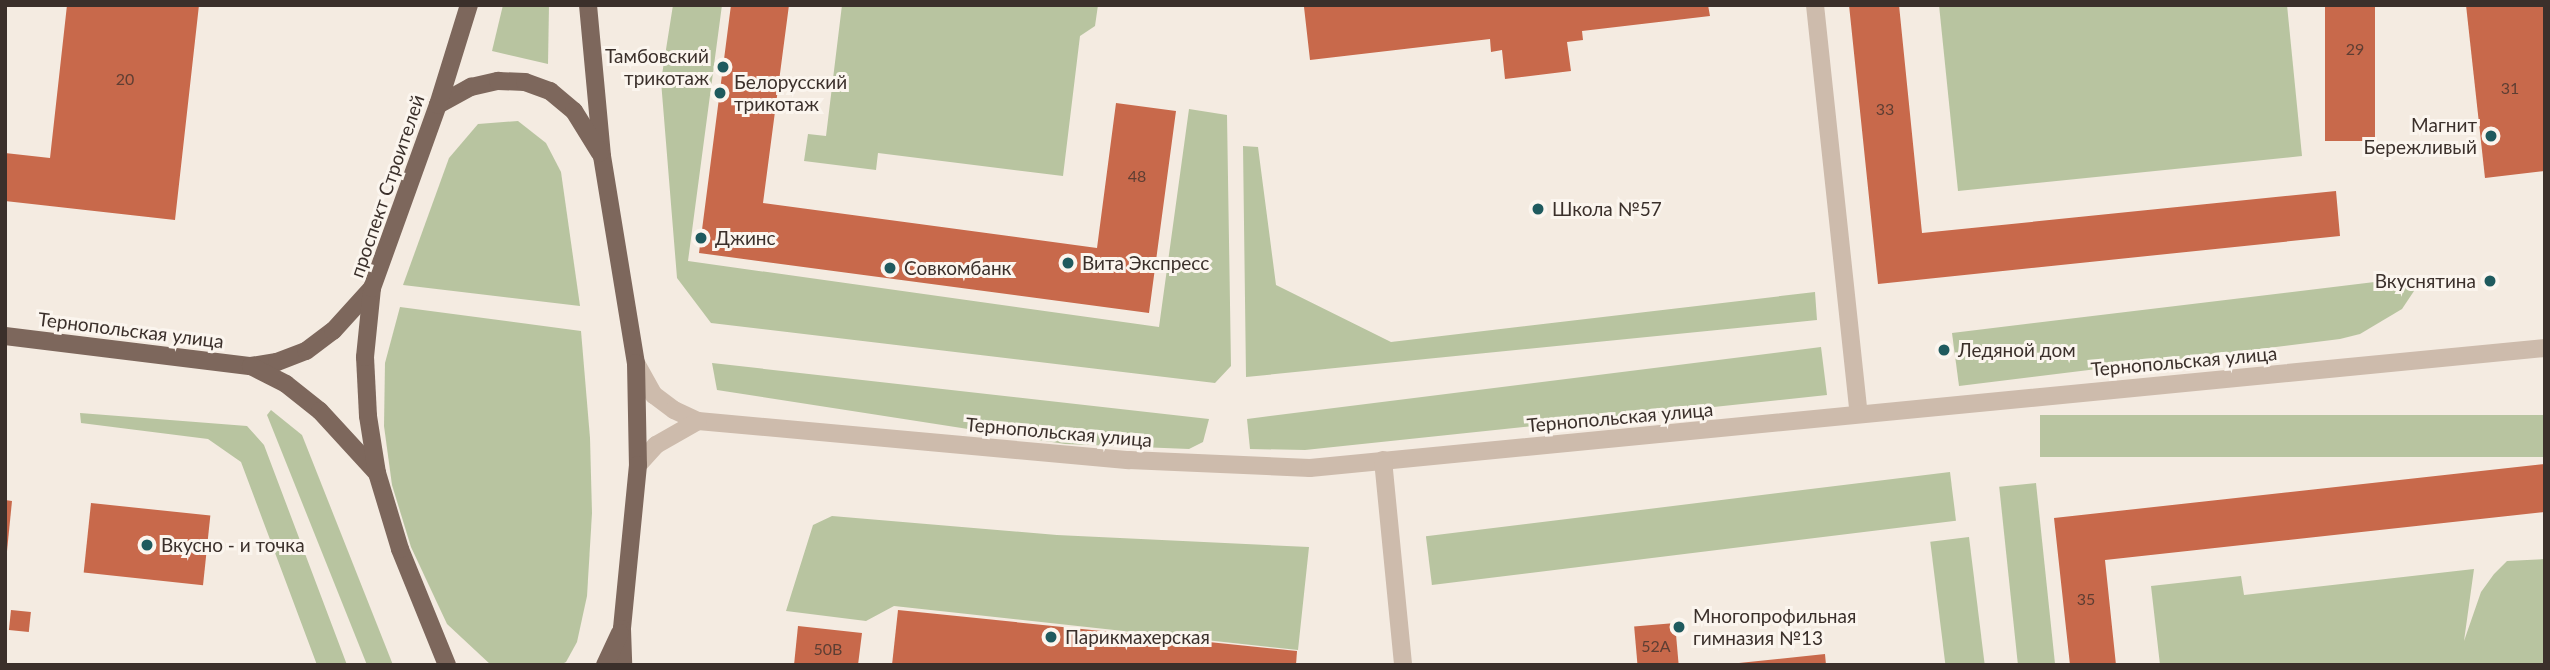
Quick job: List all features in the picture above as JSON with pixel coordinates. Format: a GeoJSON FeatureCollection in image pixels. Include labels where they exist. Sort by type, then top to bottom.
{"type":"FeatureCollection","features":[{"type":"Feature","properties":{"kind":"main road","name":"проспект Строителей"},"geometry":{"type":"LineString","coordinates":[[447,665],[400,550],[377,473],[368,416],[365,356],[372,288],[438,105],[469,5]]}},
{"type":"Feature","properties":{"kind":"main road"},"geometry":{"type":"LineString","coordinates":[[588,5],[602,156],[636,363],[638,465],[622,629],[622,665]]}},
{"type":"Feature","properties":{"kind":"main road"},"geometry":{"type":"LineString","coordinates":[[438,105],[471,87],[498,80],[525,82],[551,91],[574,111],[602,156]]}},
{"type":"Feature","properties":{"kind":"main road","name":"Тернопольская улица"},"geometry":{"type":"LineString","coordinates":[[5,335],[251,366],[277,362],[306,351],[333,331],[372,288]]}},
{"type":"Feature","properties":{"kind":"main road","name":"Тернопольская улица"},"geometry":{"type":"LineString","coordinates":[[251,366],[286,384],[320,411],[377,473]]}},
{"type":"Feature","properties":{"kind":"main road"},"geometry":{"type":"LineString","coordinates":[[605,665],[622,629]]}},
{"type":"Feature","properties":{"kind":"main road"},"geometry":{"type":"LineString","coordinates":[[436,639],[454,665]]}},
{"type":"Feature","properties":{"kind":"street"},"geometry":{"type":"LineString","coordinates":[[1815,5],[1858,415]]}},
{"type":"Feature","properties":{"kind":"street","name":"Тернопольская улица"},"geometry":{"type":"LineString","coordinates":[[636,363],[654,396],[674,410],[698,421],[1129,460],[1310,468],[2545,348]]}},
{"type":"Feature","properties":{"kind":"street"},"geometry":{"type":"LineString","coordinates":[[638,465],[664,439],[698,421]]}},
{"type":"Feature","properties":{"kind":"street"},"geometry":{"type":"LineString","coordinates":[[1383,460],[1403,665]]}},
{"type":"Feature","properties":{"kind":"green space"},"geometry":{"type":"Polygon","coordinates":[[[503,5],[549,5],[548,64],[492,51],[503,5]]]}},
{"type":"Feature","properties":{"kind":"green space"},"geometry":{"type":"Polygon","coordinates":[[[673,5],[722,5],[688,261],[1159,327],[1189,109],[1227,115],[1231,366],[1215,383],[711,323],[677,278],[661,81],[673,5]]]}},
{"type":"Feature","properties":{"kind":"green space"},"geometry":{"type":"Polygon","coordinates":[[[842,5],[1098,5],[1095,26],[1080,36],[1063,176],[878,153],[876,170],[804,161],[808,134],[826,136],[842,5]]]}},
{"type":"Feature","properties":{"kind":"green space"},"geometry":{"type":"Polygon","coordinates":[[[1939,5],[2287,5],[2302,156],[1958,191],[1939,5]]]}},
{"type":"Feature","properties":{"kind":"green space"},"geometry":{"type":"Polygon","coordinates":[[[518,121],[546,143],[561,172],[580,306],[403,285],[449,158],[478,124],[518,121]]]}},
{"type":"Feature","properties":{"kind":"green space"},"geometry":{"type":"Polygon","coordinates":[[[1243,146],[1258,147],[1276,285],[1391,342],[1815,292],[1817,320],[1246,377],[1243,146]]]}},
{"type":"Feature","properties":{"kind":"green space"},"geometry":{"type":"Polygon","coordinates":[[[2424,276],[2402,309],[2360,334],[2340,339],[1959,386],[1952,333],[2424,276]]]}},
{"type":"Feature","properties":{"kind":"green space"},"geometry":{"type":"Polygon","coordinates":[[[400,307],[581,331],[590,438],[592,513],[587,596],[577,642],[566,662],[560,665],[491,665],[447,624],[411,547],[392,485],[384,426],[385,363],[400,307]]]}},
{"type":"Feature","properties":{"kind":"green space"},"geometry":{"type":"Polygon","coordinates":[[[1821,347],[1827,395],[1305,450],[1250,449],[1247,419],[1821,347]]]}},
{"type":"Feature","properties":{"kind":"green space"},"geometry":{"type":"Polygon","coordinates":[[[712,363],[1209,419],[1203,442],[1189,449],[1065,444],[717,390],[712,363]]]}},
{"type":"Feature","properties":{"kind":"green space"},"geometry":{"type":"Polygon","coordinates":[[[271,410],[302,435],[393,665],[367,665],[267,415],[271,410]]]}},
{"type":"Feature","properties":{"kind":"green space"},"geometry":{"type":"Polygon","coordinates":[[[80,413],[247,426],[264,445],[347,665],[317,665],[241,462],[208,439],[81,423],[80,413]]]}},
{"type":"Feature","properties":{"kind":"green space"},"geometry":{"type":"Polygon","coordinates":[[[2040,415],[2545,415],[2545,457],[2040,457],[2040,415]]]}},
{"type":"Feature","properties":{"kind":"green space"},"geometry":{"type":"Polygon","coordinates":[[[1950,472],[1956,521],[1432,585],[1426,536],[1950,472]]]}},
{"type":"Feature","properties":{"kind":"green space"},"geometry":{"type":"Polygon","coordinates":[[[2036,483],[2055,665],[2018,665],[1999,487],[2036,483]]]}},
{"type":"Feature","properties":{"kind":"green space"},"geometry":{"type":"Polygon","coordinates":[[[832,516],[1057,535],[1309,547],[1298,650],[894,606],[866,621],[786,611],[813,525],[832,516]]]}},
{"type":"Feature","properties":{"kind":"green space"},"geometry":{"type":"Polygon","coordinates":[[[1969,537],[1985,665],[1945,665],[1930,542],[1969,537]]]}},
{"type":"Feature","properties":{"kind":"green space"},"geometry":{"type":"Polygon","coordinates":[[[2545,559],[2545,665],[2160,665],[2151,586],[2241,576],[2244,595],[2474,569],[2464,641],[2481,592],[2494,574],[2507,561],[2545,559]]]}},
{"type":"Feature","properties":{"kind":"building"},"geometry":{"type":"Polygon","coordinates":[[[67,5],[199,5],[175,220],[5,201],[5,153],[50,158],[67,5]]]}},
{"type":"Feature","properties":{"kind":"building"},"geometry":{"type":"Polygon","coordinates":[[[731,5],[789,5],[763,203],[1097,248],[1116,103],[1176,111],[1149,313],[699,253],[731,5]]]}},
{"type":"Feature","properties":{"kind":"building"},"geometry":{"type":"Polygon","coordinates":[[[1708,5],[1710,16],[1582,31],[1583,40],[1567,42],[1571,71],[1505,79],[1502,50],[1491,52],[1490,39],[1310,60],[1304,7],[1708,5]]]}},
{"type":"Feature","properties":{"kind":"building"},"geometry":{"type":"Polygon","coordinates":[[[1849,5],[1899,5],[1922,233],[2336,191],[2340,236],[1878,284],[1849,5]]]}},
{"type":"Feature","properties":{"kind":"building"},"geometry":{"type":"Polygon","coordinates":[[[2325,5],[2375,5],[2375,141],[2325,141],[2325,5]]]}},
{"type":"Feature","properties":{"kind":"building"},"geometry":{"type":"Polygon","coordinates":[[[2466,5],[2545,5],[2545,171],[2485,178],[2466,5]]]}},
{"type":"Feature","properties":{"kind":"building"},"geometry":{"type":"Polygon","coordinates":[[[2545,464],[2545,512],[2105,560],[2116,665],[2070,665],[2054,518],[2545,464]]]}},
{"type":"Feature","properties":{"kind":"building"},"geometry":{"type":"Polygon","coordinates":[[[5,500],[12,501],[7,551],[5,551],[5,500]]]}},
{"type":"Feature","properties":{"kind":"building","name":"Вкусно - и точка"},"geometry":{"type":"Polygon","coordinates":[[[91,503],[210,516],[203,585],[84,573],[91,503]]]}},
{"type":"Feature","properties":{"kind":"building"},"geometry":{"type":"Polygon","coordinates":[[[11,610],[31,612],[29,632],[9,630],[11,610]]]}},
{"type":"Feature","properties":{"kind":"building"},"geometry":{"type":"Polygon","coordinates":[[[898,610],[1297,651],[1296,665],[892,665],[898,610]]]}},
{"type":"Feature","properties":{"kind":"building"},"geometry":{"type":"Polygon","coordinates":[[[1675,623],[1679,665],[1638,665],[1634,627],[1675,623]]]}},
{"type":"Feature","properties":{"kind":"building"},"geometry":{"type":"Polygon","coordinates":[[[798,626],[862,633],[858,665],[794,665],[798,626]]]}},
{"type":"Feature","properties":{"kind":"building"},"geometry":{"type":"Polygon","coordinates":[[[1825,654],[1826,665],[1739,665],[1739,663],[1825,654]]]}},
{"type":"Feature","properties":{"kind":"place","name":"Тамбовский трикотаж"},"geometry":{"type":"Point","coordinates":[723,67]}},
{"type":"Feature","properties":{"kind":"place","name":"Белорусский трикотаж"},"geometry":{"type":"Point","coordinates":[720,93]}},
{"type":"Feature","properties":{"kind":"place","name":"Магнит Бережливый"},"geometry":{"type":"Point","coordinates":[2491,136]}},
{"type":"Feature","properties":{"kind":"place","name":"Школа №57"},"geometry":{"type":"Point","coordinates":[1538,209]}},
{"type":"Feature","properties":{"kind":"place","name":"Джинс"},"geometry":{"type":"Point","coordinates":[701,238]}},
{"type":"Feature","properties":{"kind":"place","name":"Вита Экспресс"},"geometry":{"type":"Point","coordinates":[1068,263]}},
{"type":"Feature","properties":{"kind":"place","name":"Совкомбанк"},"geometry":{"type":"Point","coordinates":[890,268]}},
{"type":"Feature","properties":{"kind":"place","name":"Вкуснятина"},"geometry":{"type":"Point","coordinates":[2490,281]}},
{"type":"Feature","properties":{"kind":"place","name":"Ледяной дом"},"geometry":{"type":"Point","coordinates":[1944,350]}},
{"type":"Feature","properties":{"kind":"place","name":"Вкусно - и точка"},"geometry":{"type":"Point","coordinates":[147,545]}},
{"type":"Feature","properties":{"kind":"place","name":"Многопрофильная гимназия №13"},"geometry":{"type":"Point","coordinates":[1679,627]}},
{"type":"Feature","properties":{"kind":"place","name":"Парикмахерская"},"geometry":{"type":"Point","coordinates":[1051,637]}}]}
